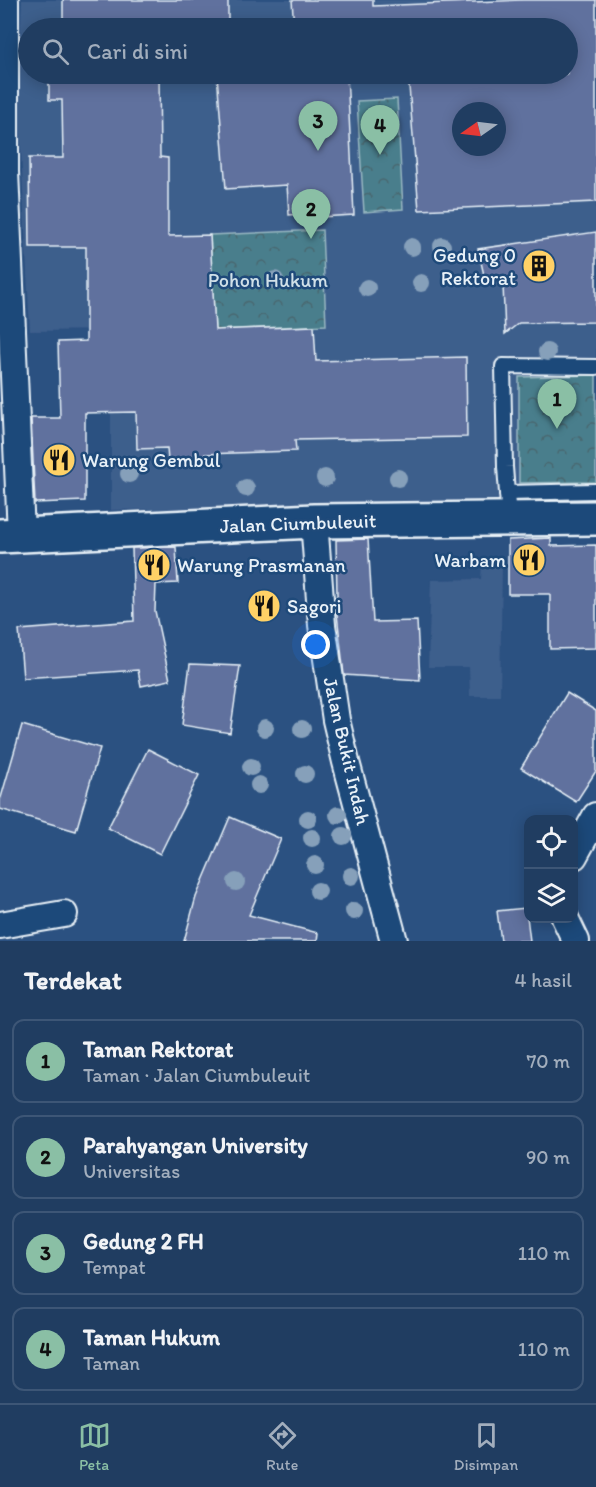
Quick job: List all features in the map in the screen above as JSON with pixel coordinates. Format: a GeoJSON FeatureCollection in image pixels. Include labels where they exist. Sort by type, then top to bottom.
{"type":"FeatureCollection","features":[{"type":"Feature","properties":{"kind":"main road","name":"Jalan Ciumbuleuit"},"geometry":{"type":"LineString","coordinates":[[10,535],[314,521],[508,506],[596,518]]}},
{"type":"Feature","properties":{"kind":"street"},"geometry":{"type":"LineString","coordinates":[[5,0],[10,535]]}},
{"type":"Feature","properties":{"kind":"street","name":"Jalan Bukit Indah"},"geometry":{"type":"LineString","coordinates":[[314,521],[322,625],[336,720],[394,941]]}},
{"type":"Feature","properties":{"kind":"street"},"geometry":{"type":"LineString","coordinates":[[578,847],[596,816]]}},
{"type":"Feature","properties":{"kind":"street"},"geometry":{"type":"LineString","coordinates":[[0,925],[63,914]]}},
{"type":"Feature","properties":{"kind":"street"},"geometry":{"type":"LineString","coordinates":[[567,923],[576,941]]}},
{"type":"Feature","properties":{"kind":"lane"},"geometry":{"type":"LineString","coordinates":[[596,367],[503,366],[508,506],[596,491]]}},
{"type":"Feature","properties":{"kind":"shaded area"},"geometry":{"type":"Polygon","coordinates":[[[22,0],[596,0],[596,502],[111,510],[111,330],[30,331],[18,84],[578,84],[578,18],[21,18],[22,0]]]}},
{"type":"Feature","properties":{"kind":"shaded area"},"geometry":{"type":"Polygon","coordinates":[[[502,563],[500,696],[470,696],[469,667],[428,667],[431,580],[481,579],[482,564],[502,563]]]}},
{"type":"Feature","properties":{"kind":"green space"},"geometry":{"type":"Polygon","coordinates":[[[397,99],[403,209],[364,212],[357,101],[397,99]]]}},
{"type":"Feature","properties":{"kind":"green space","name":"Pohon Hukum"},"geometry":{"type":"Polygon","coordinates":[[[322,230],[326,325],[215,330],[210,235],[322,230]]]}},
{"type":"Feature","properties":{"kind":"green space"},"geometry":{"type":"Polygon","coordinates":[[[596,375],[596,482],[519,483],[519,377],[596,375]]]}},
{"type":"Feature","properties":{"kind":"building"},"geometry":{"type":"Polygon","coordinates":[[[63,0],[228,0],[228,18],[63,18],[63,0]]]}},
{"type":"Feature","properties":{"kind":"building"},"geometry":{"type":"Polygon","coordinates":[[[292,0],[373,0],[373,6],[522,0],[596,0],[596,202],[419,210],[409,84],[578,84],[578,18],[293,18],[292,0]]]}},
{"type":"Feature","properties":{"kind":"building"},"geometry":{"type":"Polygon","coordinates":[[[49,84],[159,84],[160,157],[168,158],[168,236],[210,235],[215,330],[314,326],[316,361],[466,357],[467,437],[295,440],[296,451],[205,454],[205,461],[168,461],[167,448],[137,449],[136,412],[85,413],[85,501],[35,503],[31,418],[60,418],[58,342],[86,341],[86,247],[30,247],[29,158],[63,158],[62,100],[49,100],[49,84]]]}},
{"type":"Feature","properties":{"kind":"building"},"geometry":{"type":"Polygon","coordinates":[[[218,84],[347,84],[354,215],[303,218],[302,214],[289,215],[287,185],[226,189],[218,84]]]}},
{"type":"Feature","properties":{"kind":"building","name":"Gedung 0 Rektorat"},"geometry":{"type":"Polygon","coordinates":[[[596,232],[596,322],[519,323],[505,334],[503,284],[486,284],[478,249],[596,232]]]}},
{"type":"Feature","properties":{"kind":"building"},"geometry":{"type":"Polygon","coordinates":[[[551,538],[551,546],[596,545],[596,648],[550,649],[550,594],[508,594],[508,540],[551,538]]]}},
{"type":"Feature","properties":{"kind":"building"},"geometry":{"type":"Polygon","coordinates":[[[368,539],[373,622],[417,621],[420,680],[344,675],[335,597],[337,597],[336,540],[368,539]]]}},
{"type":"Feature","properties":{"kind":"building"},"geometry":{"type":"Polygon","coordinates":[[[176,547],[178,583],[156,584],[155,611],[170,680],[141,686],[138,670],[23,678],[19,630],[134,621],[132,548],[176,547]]]}},
{"type":"Feature","properties":{"kind":"building"},"geometry":{"type":"Polygon","coordinates":[[[190,664],[240,666],[230,733],[182,725],[190,664]]]}},
{"type":"Feature","properties":{"kind":"building"},"geometry":{"type":"Polygon","coordinates":[[[567,693],[596,711],[596,771],[576,802],[521,768],[567,693]]]}},
{"type":"Feature","properties":{"kind":"building"},"geometry":{"type":"Polygon","coordinates":[[[22,725],[100,748],[76,831],[0,809],[0,801],[22,725]]]}},
{"type":"Feature","properties":{"kind":"building"},"geometry":{"type":"Polygon","coordinates":[[[148,749],[199,775],[160,854],[108,828],[148,749]]]}},
{"type":"Feature","properties":{"kind":"building"},"geometry":{"type":"Polygon","coordinates":[[[230,817],[281,839],[249,915],[318,933],[317,941],[184,941],[196,897],[230,817]]]}},
{"type":"Feature","properties":{"kind":"building"},"geometry":{"type":"Polygon","coordinates":[[[524,908],[524,923],[528,923],[530,941],[501,941],[497,911],[524,908]]]}},
{"type":"Feature","properties":{"kind":"place","name":"Gedung 2 FH"},"geometry":{"type":"Point","coordinates":[318,151]}},
{"type":"Feature","properties":{"kind":"place","name":"Taman Hukum"},"geometry":{"type":"Point","coordinates":[380,155]}},
{"type":"Feature","properties":{"kind":"place","name":"Parahyangan University"},"geometry":{"type":"Point","coordinates":[311,239]}},
{"type":"Feature","properties":{"kind":"place","name":"Gedung 0 Rektorat"},"geometry":{"type":"Point","coordinates":[539,266]}},
{"type":"Feature","properties":{"kind":"place","name":"Taman Rektorat"},"geometry":{"type":"Point","coordinates":[557,429]}},
{"type":"Feature","properties":{"kind":"place","name":"Warung Gembul"},"geometry":{"type":"Point","coordinates":[59,460]}},
{"type":"Feature","properties":{"kind":"place","name":"Warbam"},"geometry":{"type":"Point","coordinates":[529,560]}},
{"type":"Feature","properties":{"kind":"place","name":"Warung Prasmanan"},"geometry":{"type":"Point","coordinates":[154,565]}},
{"type":"Feature","properties":{"kind":"place","name":"Sagori"},"geometry":{"type":"Point","coordinates":[264,606]}}]}
